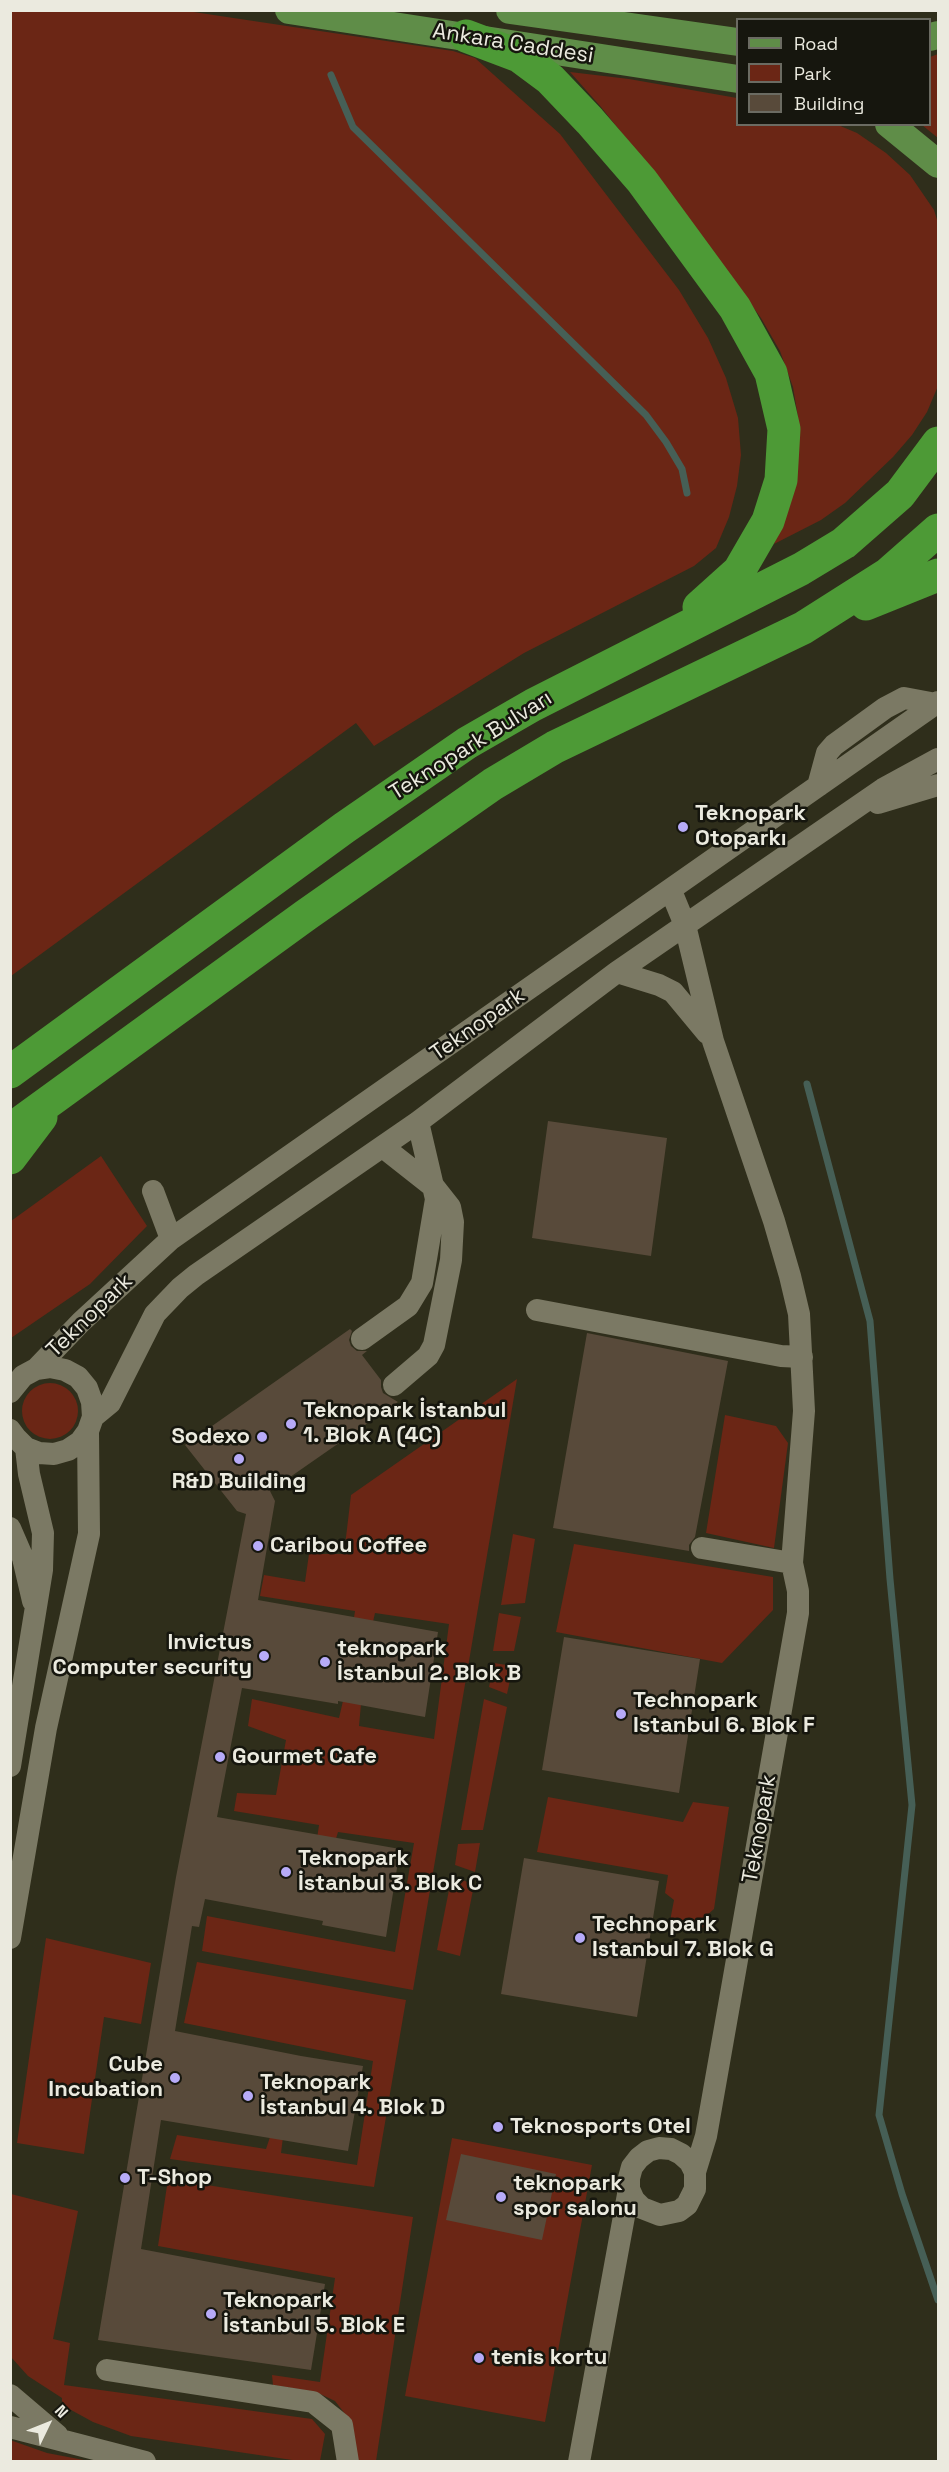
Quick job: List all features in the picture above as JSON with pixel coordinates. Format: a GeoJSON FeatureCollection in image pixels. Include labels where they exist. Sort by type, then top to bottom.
{"type":"FeatureCollection","features":[{"type":"Feature","properties":{"kind":"highway"},"geometry":{"type":"LineString","coordinates":[[466,36],[519,56],[550,79],[590,120],[642,181],[735,308],[771,372],[784,429],[781,480],[768,521],[739,571],[663,638]]}},
{"type":"Feature","properties":{"kind":"highway","name":"Teknopark Bulvarı"},"geometry":{"type":"LineString","coordinates":[[10,1072],[441,760],[533,705],[801,568],[844,543],[900,494],[939,443]]}},
{"type":"Feature","properties":{"kind":"highway","name":"Teknopark Bulvarı"},"geometry":{"type":"LineString","coordinates":[[10,1130],[325,902],[493,784],[555,747],[803,628],[888,574],[939,530]]}},
{"type":"Feature","properties":{"kind":"highway"},"geometry":{"type":"LineString","coordinates":[[803,628],[939,575]]}},
{"type":"Feature","properties":{"kind":"highway"},"geometry":{"type":"LineString","coordinates":[[10,1158],[54,1098]]}},
{"type":"Feature","properties":{"kind":"main road","name":"Ankara Caddesi"},"geometry":{"type":"LineString","coordinates":[[289,10],[736,79]]}},
{"type":"Feature","properties":{"kind":"main road","name":"Ankara Caddesi"},"geometry":{"type":"LineString","coordinates":[[523,12],[736,42]]}},
{"type":"Feature","properties":{"kind":"main road"},"geometry":{"type":"LineString","coordinates":[[892,126],[939,164]]}},
{"type":"Feature","properties":{"kind":"street","name":"Teknopark"},"geometry":{"type":"LineString","coordinates":[[20,1379],[171,1239],[937,703]]}},
{"type":"Feature","properties":{"kind":"street","name":"Teknopark"},"geometry":{"type":"LineString","coordinates":[[16,1441],[39,1453],[61,1452],[80,1442],[91,1424],[110,1403],[155,1314],[180,1288],[418,1122],[617,972],[883,789],[939,759]]}},
{"type":"Feature","properties":{"kind":"street","name":"Teknopark"},"geometry":{"type":"LineString","coordinates":[[848,814],[939,784]]}},
{"type":"Feature","properties":{"kind":"street"},"geometry":{"type":"LineString","coordinates":[[671,891],[685,925]]}},
{"type":"Feature","properties":{"kind":"street","name":"Teknopark"},"geometry":{"type":"LineString","coordinates":[[685,925],[713,1041],[774,1221],[790,1276],[799,1314],[804,1411],[792,1563],[798,1591],[798,1613],[706,2136],[688,2163]]}},
{"type":"Feature","properties":{"kind":"street","name":"Teknopark"},"geometry":{"type":"LineString","coordinates":[[617,972],[652,982],[673,992],[687,1006],[713,1041]]}},
{"type":"Feature","properties":{"kind":"street"},"geometry":{"type":"LineString","coordinates":[[362,1339],[408,1306],[422,1282],[436,1199],[418,1122]]}},
{"type":"Feature","properties":{"kind":"street"},"geometry":{"type":"LineString","coordinates":[[382,1147],[435,1188],[450,1207],[454,1238],[437,1336],[428,1356],[394,1385]]}},
{"type":"Feature","properties":{"kind":"street"},"geometry":{"type":"LineString","coordinates":[[153,1191],[171,1239]]}},
{"type":"Feature","properties":{"kind":"street"},"geometry":{"type":"LineString","coordinates":[[537,1310],[781,1356],[802,1357]]}},
{"type":"Feature","properties":{"kind":"street","name":"Teknopark"},"geometry":{"type":"LineString","coordinates":[[10,1938],[46,1728],[89,1534],[92,1402],[87,1388],[78,1377],[65,1370],[50,1367],[20,1379]]}},
{"type":"Feature","properties":{"kind":"street","name":"Teknopark"},"geometry":{"type":"LineString","coordinates":[[11,1763],[42,1570],[43,1533],[29,1474],[16,1441]]}},
{"type":"Feature","properties":{"kind":"street","name":"Teknopark"},"geometry":{"type":"LineString","coordinates":[[10,1528],[23,1558],[35,1612]]}},
{"type":"Feature","properties":{"kind":"street"},"geometry":{"type":"LineString","coordinates":[[702,1548],[792,1563]]}},
{"type":"Feature","properties":{"kind":"street"},"geometry":{"type":"LineString","coordinates":[[579,2462],[632,2167],[648,2151],[659,2148],[671,2149],[688,2163],[695,2189],[687,2205],[670,2215],[650,2213],[637,2219],[631,2230],[590,2462]]}},
{"type":"Feature","properties":{"kind":"street"},"geometry":{"type":"LineString","coordinates":[[629,2189],[634,2200],[650,2213]]}},
{"type":"Feature","properties":{"kind":"street"},"geometry":{"type":"LineString","coordinates":[[107,2370],[313,2402],[342,2425],[348,2462]]}},
{"type":"Feature","properties":{"kind":"street"},"geometry":{"type":"LineString","coordinates":[[10,2395],[63,2440]]}},
{"type":"Feature","properties":{"kind":"street"},"geometry":{"type":"LineString","coordinates":[[10,2427],[145,2462]]}},
{"type":"Feature","properties":{"kind":"green space"},"geometry":{"type":"Polygon","coordinates":[[[11,10],[187,11],[453,51],[475,58],[560,134],[679,290],[708,338],[726,378],[738,418],[741,455],[737,486],[729,517],[716,548],[694,566],[524,653],[374,746],[356,723],[11,976],[11,10]]]}},
{"type":"Feature","properties":{"kind":"green space"},"geometry":{"type":"Polygon","coordinates":[[[938,54],[938,138],[923,126],[931,126],[931,57],[938,54]]]}},
{"type":"Feature","properties":{"kind":"green space"},"geometry":{"type":"Polygon","coordinates":[[[570,72],[629,79],[736,98],[736,126],[840,126],[857,133],[886,153],[910,175],[934,210],[938,223],[938,386],[927,412],[912,435],[893,457],[845,503],[821,520],[774,544],[791,494],[798,417],[793,387],[780,351],[761,318],[657,177],[570,72]]]}},
{"type":"Feature","properties":{"kind":"green space"},"geometry":{"type":"Polygon","coordinates":[[[101,1156],[147,1226],[90,1284],[11,1338],[11,1221],[101,1156]]]}},
{"type":"Feature","properties":{"kind":"green space"},"geometry":{"type":"Polygon","coordinates":[[[517,1379],[413,1990],[202,1951],[207,1916],[395,1952],[414,1843],[338,1832],[335,1842],[317,1839],[319,1825],[234,1811],[237,1793],[276,1795],[286,1740],[248,1726],[252,1699],[339,1718],[343,1701],[361,1704],[359,1726],[434,1739],[449,1624],[375,1613],[370,1635],[352,1631],[355,1611],[260,1596],[264,1575],[305,1582],[309,1554],[344,1554],[351,1495],[517,1379]]]}},
{"type":"Feature","properties":{"kind":"green space"},"geometry":{"type":"Polygon","coordinates":[[[50,1383],[61,1385],[70,1391],[76,1400],[78,1411],[76,1422],[70,1431],[61,1437],[50,1439],[39,1437],[30,1431],[24,1422],[22,1411],[24,1400],[30,1391],[39,1385],[50,1383]]]}},
{"type":"Feature","properties":{"kind":"green space"},"geometry":{"type":"Polygon","coordinates":[[[725,1415],[776,1426],[788,1443],[774,1548],[706,1533],[725,1415]]]}},
{"type":"Feature","properties":{"kind":"green space"},"geometry":{"type":"Polygon","coordinates":[[[513,1534],[535,1539],[525,1603],[501,1605],[513,1534]]]}},
{"type":"Feature","properties":{"kind":"green space"},"geometry":{"type":"Polygon","coordinates":[[[574,1544],[773,1577],[773,1610],[722,1663],[556,1632],[574,1544]]]}},
{"type":"Feature","properties":{"kind":"green space"},"geometry":{"type":"Polygon","coordinates":[[[499,1613],[521,1617],[514,1651],[493,1651],[499,1613]]]}},
{"type":"Feature","properties":{"kind":"green space"},"geometry":{"type":"Polygon","coordinates":[[[494,1663],[513,1666],[507,1694],[489,1687],[494,1663]]]}},
{"type":"Feature","properties":{"kind":"green space"},"geometry":{"type":"Polygon","coordinates":[[[484,1699],[507,1707],[483,1830],[461,1830],[484,1699]]]}},
{"type":"Feature","properties":{"kind":"green space"},"geometry":{"type":"Polygon","coordinates":[[[548,1797],[683,1822],[693,1802],[729,1807],[714,1909],[706,1916],[703,1928],[670,1921],[674,1900],[665,1893],[668,1875],[537,1852],[548,1797]]]}},
{"type":"Feature","properties":{"kind":"green space"},"geometry":{"type":"Polygon","coordinates":[[[480,1843],[475,1872],[455,1865],[458,1844],[480,1843]]]}},
{"type":"Feature","properties":{"kind":"green space"},"geometry":{"type":"Polygon","coordinates":[[[452,1875],[474,1885],[460,1956],[437,1950],[452,1875]]]}},
{"type":"Feature","properties":{"kind":"green space"},"geometry":{"type":"Polygon","coordinates":[[[46,1938],[151,1963],[141,2024],[104,2017],[84,2154],[17,2143],[46,1938]]]}},
{"type":"Feature","properties":{"kind":"green space"},"geometry":{"type":"Polygon","coordinates":[[[197,1962],[406,2000],[374,2187],[170,2159],[177,2135],[266,2149],[271,2134],[283,2137],[281,2153],[357,2165],[373,2061],[184,2023],[197,1962]]]}},
{"type":"Feature","properties":{"kind":"green space"},"geometry":{"type":"Polygon","coordinates":[[[452,2138],[592,2165],[545,2422],[405,2396],[452,2138]]]}},
{"type":"Feature","properties":{"kind":"green space"},"geometry":{"type":"Polygon","coordinates":[[[168,2179],[413,2217],[376,2461],[354,2461],[353,2424],[335,2401],[316,2392],[273,2385],[272,2375],[320,2382],[335,2278],[158,2246],[168,2179]]]}},
{"type":"Feature","properties":{"kind":"green space"},"geometry":{"type":"Polygon","coordinates":[[[11,2194],[78,2211],[53,2339],[70,2343],[64,2385],[312,2419],[325,2434],[320,2461],[299,2461],[131,2436],[93,2422],[62,2405],[62,2398],[28,2376],[11,2357],[11,2194]]]}},
{"type":"Feature","properties":{"kind":"green space"},"geometry":{"type":"Polygon","coordinates":[[[10,2440],[47,2453],[89,2461],[11,2461],[10,2440]]]}},
{"type":"Feature","properties":{"kind":"building"},"geometry":{"type":"Polygon","coordinates":[[[548,1121],[667,1138],[651,1256],[532,1238],[548,1121]]]}},
{"type":"Feature","properties":{"kind":"building"},"geometry":{"type":"Polygon","coordinates":[[[350,1329],[352,1331],[349,1340],[351,1346],[357,1351],[367,1351],[362,1355],[381,1380],[383,1393],[398,1402],[270,1491],[275,1501],[258,1600],[438,1632],[425,1717],[338,1701],[338,1704],[242,1688],[217,1817],[400,1849],[386,1937],[322,1925],[323,1921],[205,1899],[199,1927],[192,1926],[175,2031],[363,2066],[348,2151],[161,2120],[141,2249],[325,2284],[311,2370],[98,2340],[176,1877],[246,1514],[237,1511],[185,1445],[350,1329]]]}},
{"type":"Feature","properties":{"kind":"building"},"geometry":{"type":"Polygon","coordinates":[[[587,1333],[728,1361],[695,1537],[689,1545],[689,1551],[553,1528],[587,1333]]]}},
{"type":"Feature","properties":{"kind":"building","name":"Technopark Istanbul 6. Blok F"},"geometry":{"type":"Polygon","coordinates":[[[564,1637],[700,1659],[679,1793],[542,1770],[564,1637]]]}},
{"type":"Feature","properties":{"kind":"building","name":"Technopark Istanbul 7. Blok G"},"geometry":{"type":"Polygon","coordinates":[[[524,1858],[659,1881],[637,2017],[501,1994],[524,1858]]]}},
{"type":"Feature","properties":{"kind":"building","name":"teknopark spor salonu"},"geometry":{"type":"Polygon","coordinates":[[[461,2154],[556,2174],[542,2240],[446,2220],[461,2154]]]}},
{"type":"Feature","properties":{"kind":"waterway"},"geometry":{"type":"LineString","coordinates":[[331,75],[353,127],[646,415],[682,469],[687,493]]}},
{"type":"Feature","properties":{"kind":"waterway"},"geometry":{"type":"LineString","coordinates":[[807,1084],[870,1321],[890,1579],[912,1805],[879,2115],[902,2194],[938,2300]]}},
{"type":"Feature","properties":{"kind":"place","name":"Teknopark Otoparkı"},"geometry":{"type":"Point","coordinates":[683,827]}},
{"type":"Feature","properties":{"kind":"place","name":"Teknopark İstanbul 1. Blok A (4C)"},"geometry":{"type":"Point","coordinates":[291,1424]}},
{"type":"Feature","properties":{"kind":"place","name":"Sodexo"},"geometry":{"type":"Point","coordinates":[262,1437]}},
{"type":"Feature","properties":{"kind":"place","name":"R&D Building"},"geometry":{"type":"Point","coordinates":[239,1459]}},
{"type":"Feature","properties":{"kind":"place","name":"Caribou Coffee"},"geometry":{"type":"Point","coordinates":[258,1546]}},
{"type":"Feature","properties":{"kind":"place","name":"Invictus Computer security"},"geometry":{"type":"Point","coordinates":[264,1656]}},
{"type":"Feature","properties":{"kind":"place","name":"teknopark İstanbul 2. Blok B"},"geometry":{"type":"Point","coordinates":[325,1662]}},
{"type":"Feature","properties":{"kind":"place","name":"Technopark Istanbul 6. Blok F"},"geometry":{"type":"Point","coordinates":[621,1714]}},
{"type":"Feature","properties":{"kind":"place","name":"Gourmet Cafe"},"geometry":{"type":"Point","coordinates":[220,1757]}},
{"type":"Feature","properties":{"kind":"place","name":"Teknopark İstanbul 3. Blok C"},"geometry":{"type":"Point","coordinates":[286,1872]}},
{"type":"Feature","properties":{"kind":"place","name":"Technopark Istanbul 7. Blok G"},"geometry":{"type":"Point","coordinates":[580,1938]}},
{"type":"Feature","properties":{"kind":"place","name":"Cube Incubation"},"geometry":{"type":"Point","coordinates":[175,2078]}},
{"type":"Feature","properties":{"kind":"place","name":"Teknopark İstanbul 4. Blok D"},"geometry":{"type":"Point","coordinates":[248,2096]}},
{"type":"Feature","properties":{"kind":"place","name":"Teknosports Otel"},"geometry":{"type":"Point","coordinates":[498,2127]}},
{"type":"Feature","properties":{"kind":"place","name":"T-Shop"},"geometry":{"type":"Point","coordinates":[125,2178]}},
{"type":"Feature","properties":{"kind":"place","name":"teknopark spor salonu"},"geometry":{"type":"Point","coordinates":[501,2197]}},
{"type":"Feature","properties":{"kind":"place","name":"Teknopark İstanbul 5. Blok E"},"geometry":{"type":"Point","coordinates":[211,2314]}},
{"type":"Feature","properties":{"kind":"place","name":"tenis kortu"},"geometry":{"type":"Point","coordinates":[479,2358]}}]}
